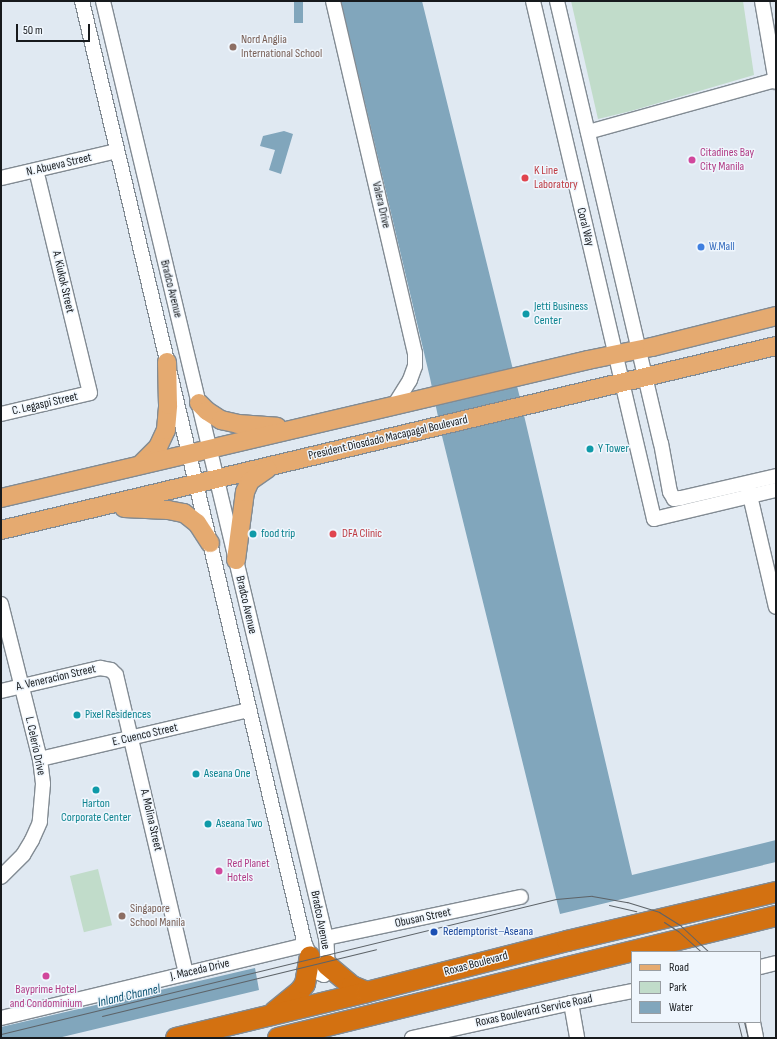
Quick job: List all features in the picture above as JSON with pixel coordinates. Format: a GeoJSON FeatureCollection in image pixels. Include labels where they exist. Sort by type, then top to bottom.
{"type":"FeatureCollection","features":[{"type":"Feature","properties":{"kind":"highway","name":"Roxas Boulevard"},"geometry":{"type":"LineString","coordinates":[[176,1038],[367,992],[567,941],[776,892]]}},
{"type":"Feature","properties":{"kind":"highway","name":"Roxas Boulevard"},"geometry":{"type":"LineString","coordinates":[[633,951],[776,916]]}},
{"type":"Feature","properties":{"kind":"highway","name":"Roxas Boulevard"},"geometry":{"type":"LineString","coordinates":[[278,1038],[631,952]]}},
{"type":"Feature","properties":{"kind":"highway"},"geometry":{"type":"LineString","coordinates":[[270,1015],[299,992],[305,984],[314,956],[352,986],[367,992]]}},
{"type":"Feature","properties":{"kind":"main road"},"geometry":{"type":"LineString","coordinates":[[1,498],[209,448],[639,350],[776,316]]}},
{"type":"Feature","properties":{"kind":"main road","name":"President Diosdado Macapagal Boulevard"},"geometry":{"type":"LineString","coordinates":[[1,530],[101,508],[217,478],[523,407],[776,346]]}},
{"type":"Feature","properties":{"kind":"main road"},"geometry":{"type":"LineString","coordinates":[[140,465],[158,447],[166,430],[168,405],[167,362]]}},
{"type":"Feature","properties":{"kind":"main road"},"geometry":{"type":"LineString","coordinates":[[199,403],[214,416],[231,423],[294,429]]}},
{"type":"Feature","properties":{"kind":"main road"},"geometry":{"type":"LineString","coordinates":[[236,560],[245,492],[253,478],[272,465]]}},
{"type":"Feature","properties":{"kind":"main road"},"geometry":{"type":"LineString","coordinates":[[101,508],[164,509],[184,513],[197,523],[210,543]]}},
{"type":"Feature","properties":{"kind":"street","name":"Bradco Avenue"},"geometry":{"type":"LineString","coordinates":[[82,1],[249,710],[314,956]]}},
{"type":"Feature","properties":{"kind":"street","name":"Bradco Avenue"},"geometry":{"type":"LineString","coordinates":[[103,1],[326,938],[314,956]]}},
{"type":"Feature","properties":{"kind":"street","name":"Valera Drive"},"geometry":{"type":"LineString","coordinates":[[333,1],[415,353],[415,366],[410,380],[394,406]]}},
{"type":"Feature","properties":{"kind":"street","name":"Coral Way"},"geometry":{"type":"LineString","coordinates":[[533,1],[654,520],[749,490]]}},
{"type":"Feature","properties":{"kind":"street","name":"Coral Way"},"geometry":{"type":"LineString","coordinates":[[557,1],[639,350],[670,492],[674,499],[749,490]]}},
{"type":"Feature","properties":{"kind":"street"},"geometry":{"type":"LineString","coordinates":[[588,132],[776,81],[762,1]]}},
{"type":"Feature","properties":{"kind":"street","name":"N. Abueva Street"},"geometry":{"type":"LineString","coordinates":[[1,178],[117,151]]}},
{"type":"Feature","properties":{"kind":"street","name":"A. Kiukok Street"},"geometry":{"type":"LineString","coordinates":[[36,170],[90,393]]}},
{"type":"Feature","properties":{"kind":"street"},"geometry":{"type":"LineString","coordinates":[[134,221],[147,246],[162,251]]}},
{"type":"Feature","properties":{"kind":"street","name":"C. Legaspi Street"},"geometry":{"type":"LineString","coordinates":[[1,414],[90,393]]}},
{"type":"Feature","properties":{"kind":"street"},"geometry":{"type":"LineString","coordinates":[[749,490],[776,476]]}},
{"type":"Feature","properties":{"kind":"street"},"geometry":{"type":"LineString","coordinates":[[749,490],[776,490]]}},
{"type":"Feature","properties":{"kind":"street"},"geometry":{"type":"LineString","coordinates":[[749,490],[776,607]]}},
{"type":"Feature","properties":{"kind":"street"},"geometry":{"type":"LineString","coordinates":[[221,589],[222,574],[228,571],[234,575],[237,587],[244,595]]}},
{"type":"Feature","properties":{"kind":"street","name":"L. Celerio Drive"},"geometry":{"type":"LineString","coordinates":[[1,604],[40,759],[43,784],[40,822],[32,840],[23,855],[1,877]]}},
{"type":"Feature","properties":{"kind":"street","name":"A. Veneracion Street"},"geometry":{"type":"LineString","coordinates":[[1,691],[100,668],[110,670]]}},
{"type":"Feature","properties":{"kind":"street","name":"A. Molina Street"},"geometry":{"type":"LineString","coordinates":[[110,670],[117,679],[132,738],[186,973]]}},
{"type":"Feature","properties":{"kind":"street","name":"E. Cuenco Street"},"geometry":{"type":"LineString","coordinates":[[40,759],[249,710]]}},
{"type":"Feature","properties":{"kind":"street","name":"Obusan Street"},"geometry":{"type":"LineString","coordinates":[[326,938],[520,897]]}},
{"type":"Feature","properties":{"kind":"street","name":"J. Maceda Drive"},"geometry":{"type":"LineString","coordinates":[[1,1018],[186,973],[314,956]]}},
{"type":"Feature","properties":{"kind":"street"},"geometry":{"type":"LineString","coordinates":[[761,966],[776,963]]}},
{"type":"Feature","properties":{"kind":"street","name":"Roxas Boulevard Service Road"},"geometry":{"type":"LineString","coordinates":[[412,1038],[631,991]]}},
{"type":"Feature","properties":{"kind":"street"},"geometry":{"type":"LineString","coordinates":[[571,1003],[577,1038]]}},
{"type":"Feature","properties":{"kind":"street"},"geometry":{"type":"LineString","coordinates":[[753,1023],[756,1038]]}},
{"type":"Feature","properties":{"kind":"green space"},"geometry":{"type":"Polygon","coordinates":[[[571,1],[743,1],[754,75],[631,111],[598,119],[571,1]]]}},
{"type":"Feature","properties":{"kind":"green space"},"geometry":{"type":"Polygon","coordinates":[[[98,869],[112,925],[84,932],[70,876],[98,869]]]}},
{"type":"Feature","properties":{"kind":"water"},"geometry":{"type":"Polygon","coordinates":[[[294,1],[303,1],[303,23],[294,23],[294,1]]]}},
{"type":"Feature","properties":{"kind":"water"},"geometry":{"type":"Polygon","coordinates":[[[341,1],[422,1],[519,394],[632,875],[776,840],[776,862],[560,914],[442,436],[430,378],[341,1]]]}},
{"type":"Feature","properties":{"kind":"water"},"geometry":{"type":"Polygon","coordinates":[[[284,131],[293,134],[281,174],[269,170],[275,150],[260,146],[263,136],[284,131]]]}},
{"type":"Feature","properties":{"kind":"water"},"geometry":{"type":"Polygon","coordinates":[[[255,968],[259,990],[58,1038],[1,1038],[1,1027],[255,968]]]}},
{"type":"Feature","properties":{"kind":"tram line"},"geometry":{"type":"LineString","coordinates":[[1,1034],[556,899],[592,896],[627,902],[659,912],[681,926],[708,951]]}},
{"type":"Feature","properties":{"kind":"tram line"},"geometry":{"type":"LineString","coordinates":[[609,905],[636,911]]}},
{"type":"Feature","properties":{"kind":"tram line"},"geometry":{"type":"LineString","coordinates":[[664,922],[678,931],[700,951]]}},
{"type":"Feature","properties":{"kind":"tram line"},"geometry":{"type":"LineString","coordinates":[[102,1016],[376,949]]}},
{"type":"Feature","properties":{"kind":"tram line"},"geometry":{"type":"LineString","coordinates":[[738,1023],[742,1038]]}},
{"type":"Feature","properties":{"kind":"tram line"},"geometry":{"type":"LineString","coordinates":[[744,1023],[748,1038]]}},
{"type":"Feature","properties":{"kind":"place","name":"Nord Anglia International School"},"geometry":{"type":"Point","coordinates":[233,47]}},
{"type":"Feature","properties":{"kind":"place","name":"Citadines Bay City Manila"},"geometry":{"type":"Point","coordinates":[692,160]}},
{"type":"Feature","properties":{"kind":"place","name":"K Line Laboratory"},"geometry":{"type":"Point","coordinates":[525,178]}},
{"type":"Feature","properties":{"kind":"place","name":"W.Mall"},"geometry":{"type":"Point","coordinates":[701,247]}},
{"type":"Feature","properties":{"kind":"place","name":"Jetti Business Center"},"geometry":{"type":"Point","coordinates":[526,314]}},
{"type":"Feature","properties":{"kind":"place","name":"Y Tower"},"geometry":{"type":"Point","coordinates":[590,449]}},
{"type":"Feature","properties":{"kind":"place","name":"food trip"},"geometry":{"type":"Point","coordinates":[253,534]}},
{"type":"Feature","properties":{"kind":"place","name":"DFA Clinic"},"geometry":{"type":"Point","coordinates":[333,534]}},
{"type":"Feature","properties":{"kind":"place","name":"Pixel Residences"},"geometry":{"type":"Point","coordinates":[77,715]}},
{"type":"Feature","properties":{"kind":"place","name":"Aseana One"},"geometry":{"type":"Point","coordinates":[196,774]}},
{"type":"Feature","properties":{"kind":"place","name":"Harton Corporate Center"},"geometry":{"type":"Point","coordinates":[96,790]}},
{"type":"Feature","properties":{"kind":"place","name":"Aseana Two"},"geometry":{"type":"Point","coordinates":[208,824]}},
{"type":"Feature","properties":{"kind":"place","name":"Red Planet Hotels"},"geometry":{"type":"Point","coordinates":[219,871]}},
{"type":"Feature","properties":{"kind":"place","name":"Singapore School Manila"},"geometry":{"type":"Point","coordinates":[122,916]}},
{"type":"Feature","properties":{"kind":"place","name":"Redemptorist–Aseana"},"geometry":{"type":"Point","coordinates":[434,932]}},
{"type":"Feature","properties":{"kind":"place","name":"Bayprime Hotel and Condominium"},"geometry":{"type":"Point","coordinates":[46,976]}},
{"type":"Feature","properties":{"kind":"water label","name":"Inland Channel"},"geometry":{"type":"Point","coordinates":[129,996]}}]}
